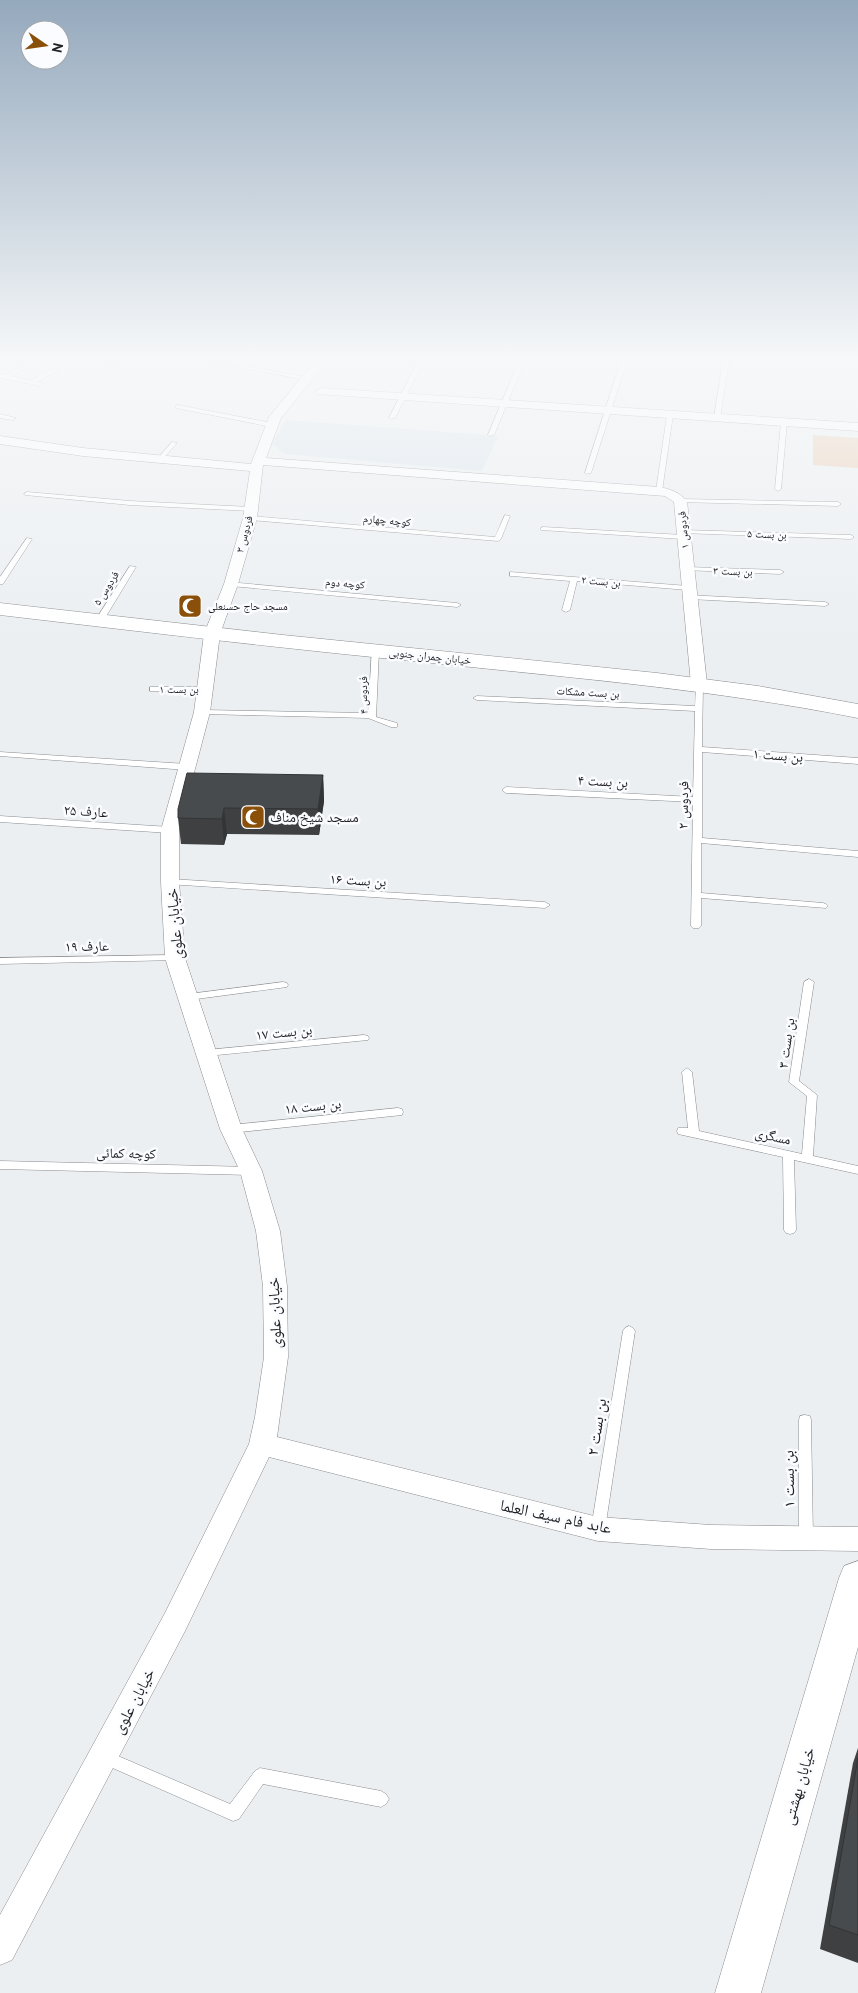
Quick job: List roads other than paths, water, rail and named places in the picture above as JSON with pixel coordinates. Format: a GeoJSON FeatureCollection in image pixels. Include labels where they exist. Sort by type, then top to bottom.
{"type":"FeatureCollection","features":[{"type":"Feature","properties":{"kind":"main road","name":"خیابان چمران جنوبی"},"geometry":{"type":"LineString","coordinates":[[2,612],[699,684],[800,699],[858,711]]}},
{"type":"Feature","properties":{"kind":"main road","name":"خیابان بهشتی"},"geometry":{"type":"LineString","coordinates":[[738,1993],[858,1578]]}},
{"type":"Feature","properties":{"kind":"street","name":"فردوس ۱"},"geometry":{"type":"LineString","coordinates":[[105,454],[669,493],[680,501],[699,684]]}},
{"type":"Feature","properties":{"kind":"street","name":"فردوس ۳"},"geometry":{"type":"LineString","coordinates":[[212,634],[230,584],[250,513],[258,464],[261,454]]}},
{"type":"Feature","properties":{"kind":"street","name":"خیابان علوی"},"geometry":{"type":"LineString","coordinates":[[0,1948],[175,1622],[262,1444],[268,1417],[276,1357],[275,1286],[268,1231],[251,1171],[231,1129],[189,997],[174,958],[170,882],[170,830],[204,700],[212,634]]}},
{"type":"Feature","properties":{"kind":"street","name":"عابد فام سیف العلما"},"geometry":{"type":"LineString","coordinates":[[262,1444],[598,1528],[710,1537],[858,1538]]}},
{"type":"Feature","properties":{"kind":"lane"},"geometry":{"type":"LineString","coordinates":[[160,459],[164,454]]}},
{"type":"Feature","properties":{"kind":"lane"},"geometry":{"type":"LineString","coordinates":[[588,473],[594,454]]}},
{"type":"Feature","properties":{"kind":"lane"},"geometry":{"type":"LineString","coordinates":[[659,491],[664,454]]}},
{"type":"Feature","properties":{"kind":"lane"},"geometry":{"type":"LineString","coordinates":[[778,489],[781,454]]}},
{"type":"Feature","properties":{"kind":"lane"},"geometry":{"type":"LineString","coordinates":[[27,494],[250,513]]}},
{"type":"Feature","properties":{"kind":"lane"},"geometry":{"type":"LineString","coordinates":[[680,501],[838,504]]}},
{"type":"Feature","properties":{"kind":"lane","name":"کوچه چهارم"},"geometry":{"type":"LineString","coordinates":[[250,513],[498,539],[507,516]]}},
{"type":"Feature","properties":{"kind":"lane"},"geometry":{"type":"LineString","coordinates":[[544,529],[683,534]]}},
{"type":"Feature","properties":{"kind":"lane","name":"بن بست ۵"},"geometry":{"type":"LineString","coordinates":[[683,534],[851,537]]}},
{"type":"Feature","properties":{"kind":"lane"},"geometry":{"type":"LineString","coordinates":[[0,582],[29,539]]}},
{"type":"Feature","properties":{"kind":"lane","name":"فردوس ۵"},"geometry":{"type":"LineString","coordinates":[[99,621],[132,567]]}},
{"type":"Feature","properties":{"kind":"lane","name":"بن بست ۳"},"geometry":{"type":"LineString","coordinates":[[686,569],[780,572]]}},
{"type":"Feature","properties":{"kind":"lane","name":"بن بست ۲"},"geometry":{"type":"LineString","coordinates":[[514,574],[688,592]]}},
{"type":"Feature","properties":{"kind":"lane"},"geometry":{"type":"LineString","coordinates":[[566,610],[574,579]]}},
{"type":"Feature","properties":{"kind":"lane","name":"کوچه دوم"},"geometry":{"type":"LineString","coordinates":[[230,584],[457,605]]}},
{"type":"Feature","properties":{"kind":"lane"},"geometry":{"type":"LineString","coordinates":[[688,592],[826,604]]}},
{"type":"Feature","properties":{"kind":"lane","name":"فردوس ۴"},"geometry":{"type":"LineString","coordinates":[[375,651],[372,718],[394,725]]}},
{"type":"Feature","properties":{"kind":"lane","name":"فردوس ۲"},"geometry":{"type":"LineString","coordinates":[[696,926],[699,684]]}},
{"type":"Feature","properties":{"kind":"lane","name":"بن بست ۱"},"geometry":{"type":"LineString","coordinates":[[153,689],[204,700]]}},
{"type":"Feature","properties":{"kind":"lane","name":"بن بست مشکات"},"geometry":{"type":"LineString","coordinates":[[477,698],[698,709]]}},
{"type":"Feature","properties":{"kind":"lane"},"geometry":{"type":"LineString","coordinates":[[204,700],[372,716]]}},
{"type":"Feature","properties":{"kind":"lane","name":"بن بست ۱"},"geometry":{"type":"LineString","coordinates":[[698,749],[858,761]]}},
{"type":"Feature","properties":{"kind":"lane"},"geometry":{"type":"LineString","coordinates":[[0,754],[187,767]]}},
{"type":"Feature","properties":{"kind":"lane","name":"بن بست ۴"},"geometry":{"type":"LineString","coordinates":[[506,790],[697,800]]}},
{"type":"Feature","properties":{"kind":"lane","name":"عارف ۲۵"},"geometry":{"type":"LineString","coordinates":[[0,818],[170,830]]}},
{"type":"Feature","properties":{"kind":"lane"},"geometry":{"type":"LineString","coordinates":[[697,840],[858,854]]}},
{"type":"Feature","properties":{"kind":"lane","name":"بن بست ۱۶"},"geometry":{"type":"LineString","coordinates":[[170,882],[545,905]]}},
{"type":"Feature","properties":{"kind":"lane"},"geometry":{"type":"LineString","coordinates":[[696,895],[823,906]]}},
{"type":"Feature","properties":{"kind":"lane","name":"عارف ۱۹"},"geometry":{"type":"LineString","coordinates":[[0,961],[174,958]]}},
{"type":"Feature","properties":{"kind":"lane","name":"بن بست ۳"},"geometry":{"type":"LineString","coordinates":[[807,1159],[812,1095],[794,1082],[809,982]]}},
{"type":"Feature","properties":{"kind":"lane"},"geometry":{"type":"LineString","coordinates":[[189,997],[283,985]]}},
{"type":"Feature","properties":{"kind":"lane","name":"بن بست ۱۷"},"geometry":{"type":"LineString","coordinates":[[207,1053],[364,1038]]}},
{"type":"Feature","properties":{"kind":"lane"},"geometry":{"type":"LineString","coordinates":[[687,1072],[694,1134]]}},
{"type":"Feature","properties":{"kind":"lane","name":"بن بست ۱۸"},"geometry":{"type":"LineString","coordinates":[[231,1129],[398,1112]]}},
{"type":"Feature","properties":{"kind":"lane","name":"مسگری"},"geometry":{"type":"LineString","coordinates":[[682,1131],[858,1170]]}},
{"type":"Feature","properties":{"kind":"lane"},"geometry":{"type":"LineString","coordinates":[[788,1154],[790,1230]]}},
{"type":"Feature","properties":{"kind":"lane","name":"کوچه کمائی"},"geometry":{"type":"LineString","coordinates":[[0,1165],[251,1171]]}},
{"type":"Feature","properties":{"kind":"lane","name":"بن بست ۲"},"geometry":{"type":"LineString","coordinates":[[598,1528],[629,1331]]}},
{"type":"Feature","properties":{"kind":"lane","name":"بن بست ۱"},"geometry":{"type":"LineString","coordinates":[[805,1420],[806,1538]]}},
{"type":"Feature","properties":{"kind":"lane"},"geometry":{"type":"LineString","coordinates":[[103,1756],[233,1813],[260,1776],[381,1799]]}},
{"type":"Feature","properties":{"kind":"place","name":"مسجد حاج حسنعلی"},"geometry":{"type":"Point","coordinates":[190,606]}},
{"type":"Feature","properties":{"kind":"place","name":"مسجد شیخ مناف"},"geometry":{"type":"Point","coordinates":[253,817]}}]}
